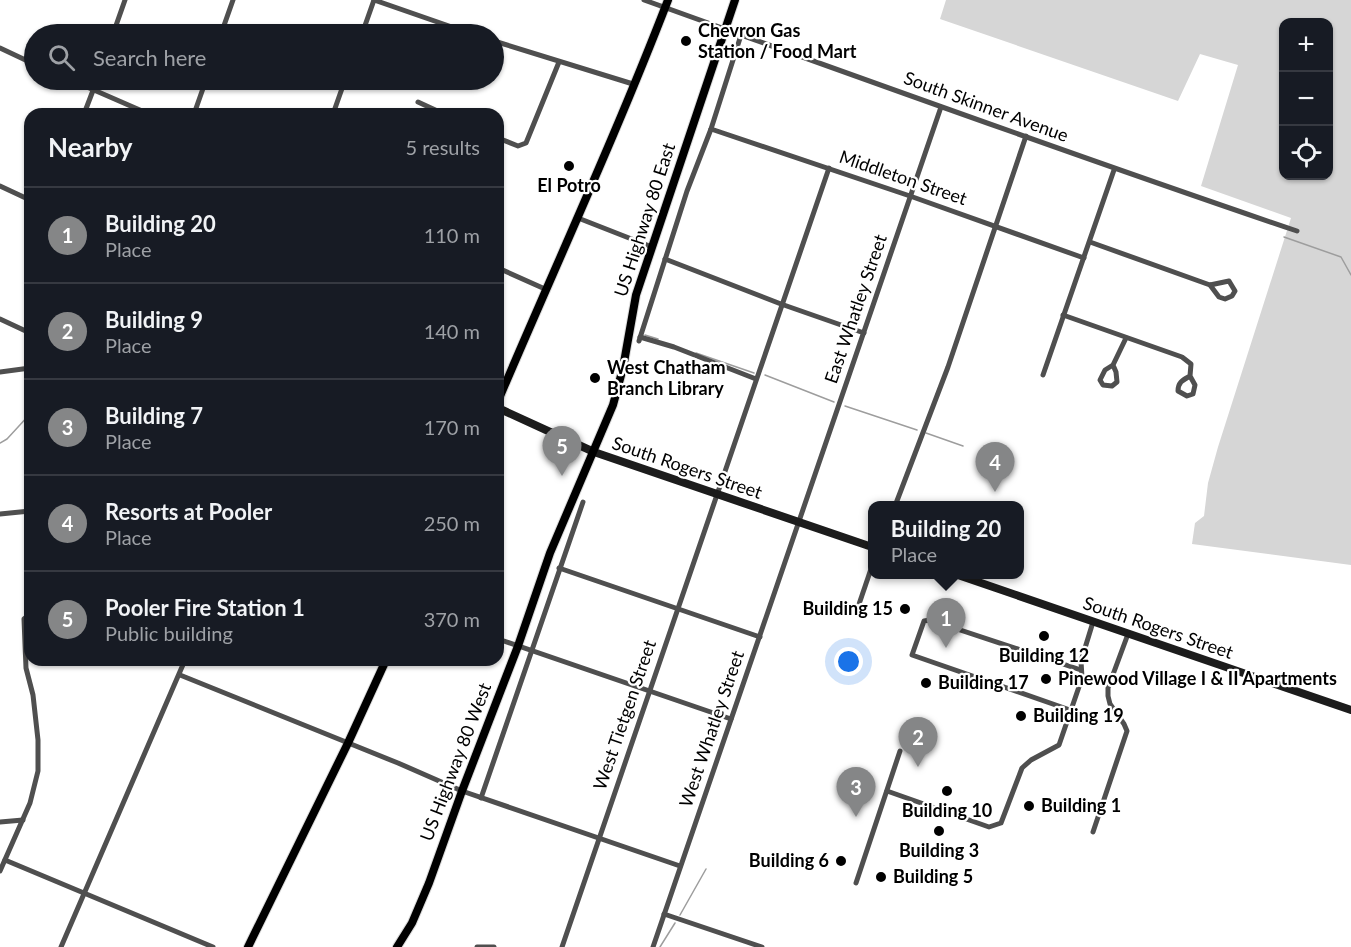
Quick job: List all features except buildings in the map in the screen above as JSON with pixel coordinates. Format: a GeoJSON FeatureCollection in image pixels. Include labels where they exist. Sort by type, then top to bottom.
{"type":"FeatureCollection","features":[{"type":"Feature","properties":{"kind":"main road","name":"US Highway 80 East"},"geometry":{"type":"LineString","coordinates":[[594,452],[623,368],[636,295],[735,0]]}},
{"type":"Feature","properties":{"kind":"main road"},"geometry":{"type":"LineString","coordinates":[[504,387],[578,218],[667,4]]}},
{"type":"Feature","properties":{"kind":"main road","name":"US Highway 80 West"},"geometry":{"type":"LineString","coordinates":[[396,947],[412,923],[429,883],[566,512],[594,452]]}},
{"type":"Feature","properties":{"kind":"main road"},"geometry":{"type":"LineString","coordinates":[[248,947],[383,666]]}},
{"type":"Feature","properties":{"kind":"street"},"geometry":{"type":"LineString","coordinates":[[116,24],[125,0]]}},
{"type":"Feature","properties":{"kind":"street"},"geometry":{"type":"LineString","coordinates":[[225,24],[233,0]]}},
{"type":"Feature","properties":{"kind":"street"},"geometry":{"type":"LineString","coordinates":[[366,24],[374,0],[443,24]]}},
{"type":"Feature","properties":{"kind":"street","name":"South Skinner Avenue"},"geometry":{"type":"LineString","coordinates":[[644,0],[667,4],[741,34],[1114,170],[1297,231]]}},
{"type":"Feature","properties":{"kind":"street"},"geometry":{"type":"LineString","coordinates":[[741,34],[639,339],[674,347],[756,379]]}},
{"type":"Feature","properties":{"kind":"street"},"geometry":{"type":"LineString","coordinates":[[504,44],[633,84]]}},
{"type":"Feature","properties":{"kind":"street"},"geometry":{"type":"LineString","coordinates":[[0,48],[24,59]]}},
{"type":"Feature","properties":{"kind":"street"},"geometry":{"type":"LineString","coordinates":[[504,140],[518,146],[526,144],[559,62]]}},
{"type":"Feature","properties":{"kind":"street"},"geometry":{"type":"LineString","coordinates":[[86,108],[93,90],[135,108]]}},
{"type":"Feature","properties":{"kind":"street"},"geometry":{"type":"LineString","coordinates":[[196,108],[202,90]]}},
{"type":"Feature","properties":{"kind":"street"},"geometry":{"type":"LineString","coordinates":[[335,108],[341,90]]}},
{"type":"Feature","properties":{"kind":"street"},"geometry":{"type":"LineString","coordinates":[[418,102],[431,108]]}},
{"type":"Feature","properties":{"kind":"street","name":"East Whatley Street"},"geometry":{"type":"LineString","coordinates":[[799,521],[941,107]]}},
{"type":"Feature","properties":{"kind":"street","name":"Middleton Street"},"geometry":{"type":"LineString","coordinates":[[711,129],[997,226],[1084,258]]}},
{"type":"Feature","properties":{"kind":"street"},"geometry":{"type":"LineString","coordinates":[[897,501],[948,367],[1026,136]]}},
{"type":"Feature","properties":{"kind":"street","name":"West Tietgen Street"},"geometry":{"type":"LineString","coordinates":[[562,947],[829,168]]}},
{"type":"Feature","properties":{"kind":"street"},"geometry":{"type":"LineString","coordinates":[[1043,375],[1114,170]]}},
{"type":"Feature","properties":{"kind":"street"},"geometry":{"type":"LineString","coordinates":[[0,186],[24,197]]}},
{"type":"Feature","properties":{"kind":"street"},"geometry":{"type":"LineString","coordinates":[[578,218],[652,247]]}},
{"type":"Feature","properties":{"kind":"street"},"geometry":{"type":"LineString","coordinates":[[1090,242],[1210,285],[1229,281],[1234,291],[1232,296],[1225,299],[1219,297],[1210,285]]}},
{"type":"Feature","properties":{"kind":"street"},"geometry":{"type":"LineString","coordinates":[[665,258],[781,304],[864,333]]}},
{"type":"Feature","properties":{"kind":"street"},"geometry":{"type":"LineString","coordinates":[[504,271],[545,289]]}},
{"type":"Feature","properties":{"kind":"street"},"geometry":{"type":"LineString","coordinates":[[1063,315],[1182,357],[1191,364],[1190,376]]}},
{"type":"Feature","properties":{"kind":"street"},"geometry":{"type":"LineString","coordinates":[[0,319],[24,330]]}},
{"type":"Feature","properties":{"kind":"street"},"geometry":{"type":"LineString","coordinates":[[1113,365],[1126,338]]}},
{"type":"Feature","properties":{"kind":"street"},"geometry":{"type":"LineString","coordinates":[[0,372],[24,369]]}},
{"type":"Feature","properties":{"kind":"street","name":"South Rogers Street"},"geometry":{"type":"LineString","coordinates":[[504,411],[594,452],[868,545]]}},
{"type":"Feature","properties":{"kind":"street"},"geometry":{"type":"LineString","coordinates":[[481,798],[583,502]]}},
{"type":"Feature","properties":{"kind":"street"},"geometry":{"type":"LineString","coordinates":[[0,514],[24,512]]}},
{"type":"Feature","properties":{"kind":"street","name":"West Whatley Street"},"geometry":{"type":"LineString","coordinates":[[653,947],[799,521]]}},
{"type":"Feature","properties":{"kind":"street"},"geometry":{"type":"LineString","coordinates":[[559,568],[760,637]]}},
{"type":"Feature","properties":{"kind":"street"},"geometry":{"type":"LineString","coordinates":[[856,613],[868,579]]}},
{"type":"Feature","properties":{"kind":"street","name":"South Rogers Street"},"geometry":{"type":"LineString","coordinates":[[969,579],[1351,710]]}},
{"type":"Feature","properties":{"kind":"street"},"geometry":{"type":"LineString","coordinates":[[1070,710],[912,655],[924,621],[930,620],[1082,670]]}},
{"type":"Feature","properties":{"kind":"street"},"geometry":{"type":"LineString","coordinates":[[887,791],[989,826],[1000,823],[1022,768],[1031,760],[1059,745],[1082,678],[1083,652],[1093,622]]}},
{"type":"Feature","properties":{"kind":"street"},"geometry":{"type":"LineString","coordinates":[[1094,832],[1127,731],[1108,696],[1108,688],[1128,634]]}},
{"type":"Feature","properties":{"kind":"street"},"geometry":{"type":"LineString","coordinates":[[504,641],[731,719]]}},
{"type":"Feature","properties":{"kind":"street"},"geometry":{"type":"LineString","coordinates":[[0,871],[34,792],[39,766],[37,731],[26,666]]}},
{"type":"Feature","properties":{"kind":"street"},"geometry":{"type":"LineString","coordinates":[[29,666],[29,681]]}},
{"type":"Feature","properties":{"kind":"street"},"geometry":{"type":"LineString","coordinates":[[61,947],[183,666]]}},
{"type":"Feature","properties":{"kind":"street"},"geometry":{"type":"LineString","coordinates":[[180,675],[462,791],[680,866]]}},
{"type":"Feature","properties":{"kind":"street"},"geometry":{"type":"LineString","coordinates":[[856,883],[900,751]]}},
{"type":"Feature","properties":{"kind":"street"},"geometry":{"type":"LineString","coordinates":[[0,822],[23,820]]}},
{"type":"Feature","properties":{"kind":"street"},"geometry":{"type":"LineString","coordinates":[[5,860],[213,947]]}},
{"type":"Feature","properties":{"kind":"street"},"geometry":{"type":"LineString","coordinates":[[664,914],[762,947]]}},
{"type":"Feature","properties":{"kind":"street"},"geometry":{"type":"LineString","coordinates":[[477,947],[494,947]]}},
{"type":"Feature","properties":{"kind":"shaded area"},"geometry":{"type":"Polygon","coordinates":[[[946,0],[1351,0],[1351,565],[1192,544],[1195,523],[1204,516],[1208,483],[1218,447],[1291,218],[1201,186],[1238,65],[1200,54],[1178,101],[940,19],[946,0]]]}},
{"type":"Feature","properties":{"kind":"waterway"},"geometry":{"type":"LineString","coordinates":[[1284,237],[1341,257],[1351,275]]}},
{"type":"Feature","properties":{"kind":"waterway"},"geometry":{"type":"LineString","coordinates":[[645,335],[658,339]]}},
{"type":"Feature","properties":{"kind":"waterway"},"geometry":{"type":"LineString","coordinates":[[696,353],[754,373]]}},
{"type":"Feature","properties":{"kind":"waterway"},"geometry":{"type":"LineString","coordinates":[[765,375],[834,402]]}},
{"type":"Feature","properties":{"kind":"waterway"},"geometry":{"type":"LineString","coordinates":[[845,406],[917,430]]}},
{"type":"Feature","properties":{"kind":"waterway"},"geometry":{"type":"LineString","coordinates":[[0,443],[7,439],[24,421]]}},
{"type":"Feature","properties":{"kind":"waterway"},"geometry":{"type":"LineString","coordinates":[[926,433],[963,446]]}},
{"type":"Feature","properties":{"kind":"waterway"},"geometry":{"type":"LineString","coordinates":[[680,915],[706,869]]}},
{"type":"Feature","properties":{"kind":"waterway"},"geometry":{"type":"LineString","coordinates":[[660,947],[675,923]]}},
{"type":"Feature","properties":{"kind":"place","name":"Chevron Gas Station / Food Mart"},"geometry":{"type":"Point","coordinates":[686,41]}},
{"type":"Feature","properties":{"kind":"place","name":"El Potro"},"geometry":{"type":"Point","coordinates":[569,166]}},
{"type":"Feature","properties":{"kind":"place","name":"West Chatham Branch Library"},"geometry":{"type":"Point","coordinates":[595,378]}},
{"type":"Feature","properties":{"kind":"place","name":"Pooler Fire Station 1"},"geometry":{"type":"Point","coordinates":[562,476]}},
{"type":"Feature","properties":{"kind":"place","name":"Resorts at Pooler"},"geometry":{"type":"Point","coordinates":[995,492]}},
{"type":"Feature","properties":{"kind":"place","name":"Building 15"},"geometry":{"type":"Point","coordinates":[905,609]}},
{"type":"Feature","properties":{"kind":"place","name":"Building 12"},"geometry":{"type":"Point","coordinates":[1044,636]}},
{"type":"Feature","properties":{"kind":"place","name":"Building 20"},"geometry":{"type":"Point","coordinates":[946,648]}},
{"type":"Feature","properties":{"kind":"place","name":"Pinewood Village I & II Apartments"},"geometry":{"type":"Point","coordinates":[1046,679]}},
{"type":"Feature","properties":{"kind":"place","name":"Building 17"},"geometry":{"type":"Point","coordinates":[926,683]}},
{"type":"Feature","properties":{"kind":"place","name":"Building 19"},"geometry":{"type":"Point","coordinates":[1021,716]}},
{"type":"Feature","properties":{"kind":"place","name":"Building 9"},"geometry":{"type":"Point","coordinates":[918,767]}},
{"type":"Feature","properties":{"kind":"place","name":"Building 10"},"geometry":{"type":"Point","coordinates":[947,791]}},
{"type":"Feature","properties":{"kind":"place","name":"Building 1"},"geometry":{"type":"Point","coordinates":[1029,806]}},
{"type":"Feature","properties":{"kind":"place","name":"Building 7"},"geometry":{"type":"Point","coordinates":[856,817]}},
{"type":"Feature","properties":{"kind":"place","name":"Building 3"},"geometry":{"type":"Point","coordinates":[939,831]}},
{"type":"Feature","properties":{"kind":"place","name":"Building 6"},"geometry":{"type":"Point","coordinates":[841,861]}},
{"type":"Feature","properties":{"kind":"place","name":"Building 5"},"geometry":{"type":"Point","coordinates":[881,877]}}]}
